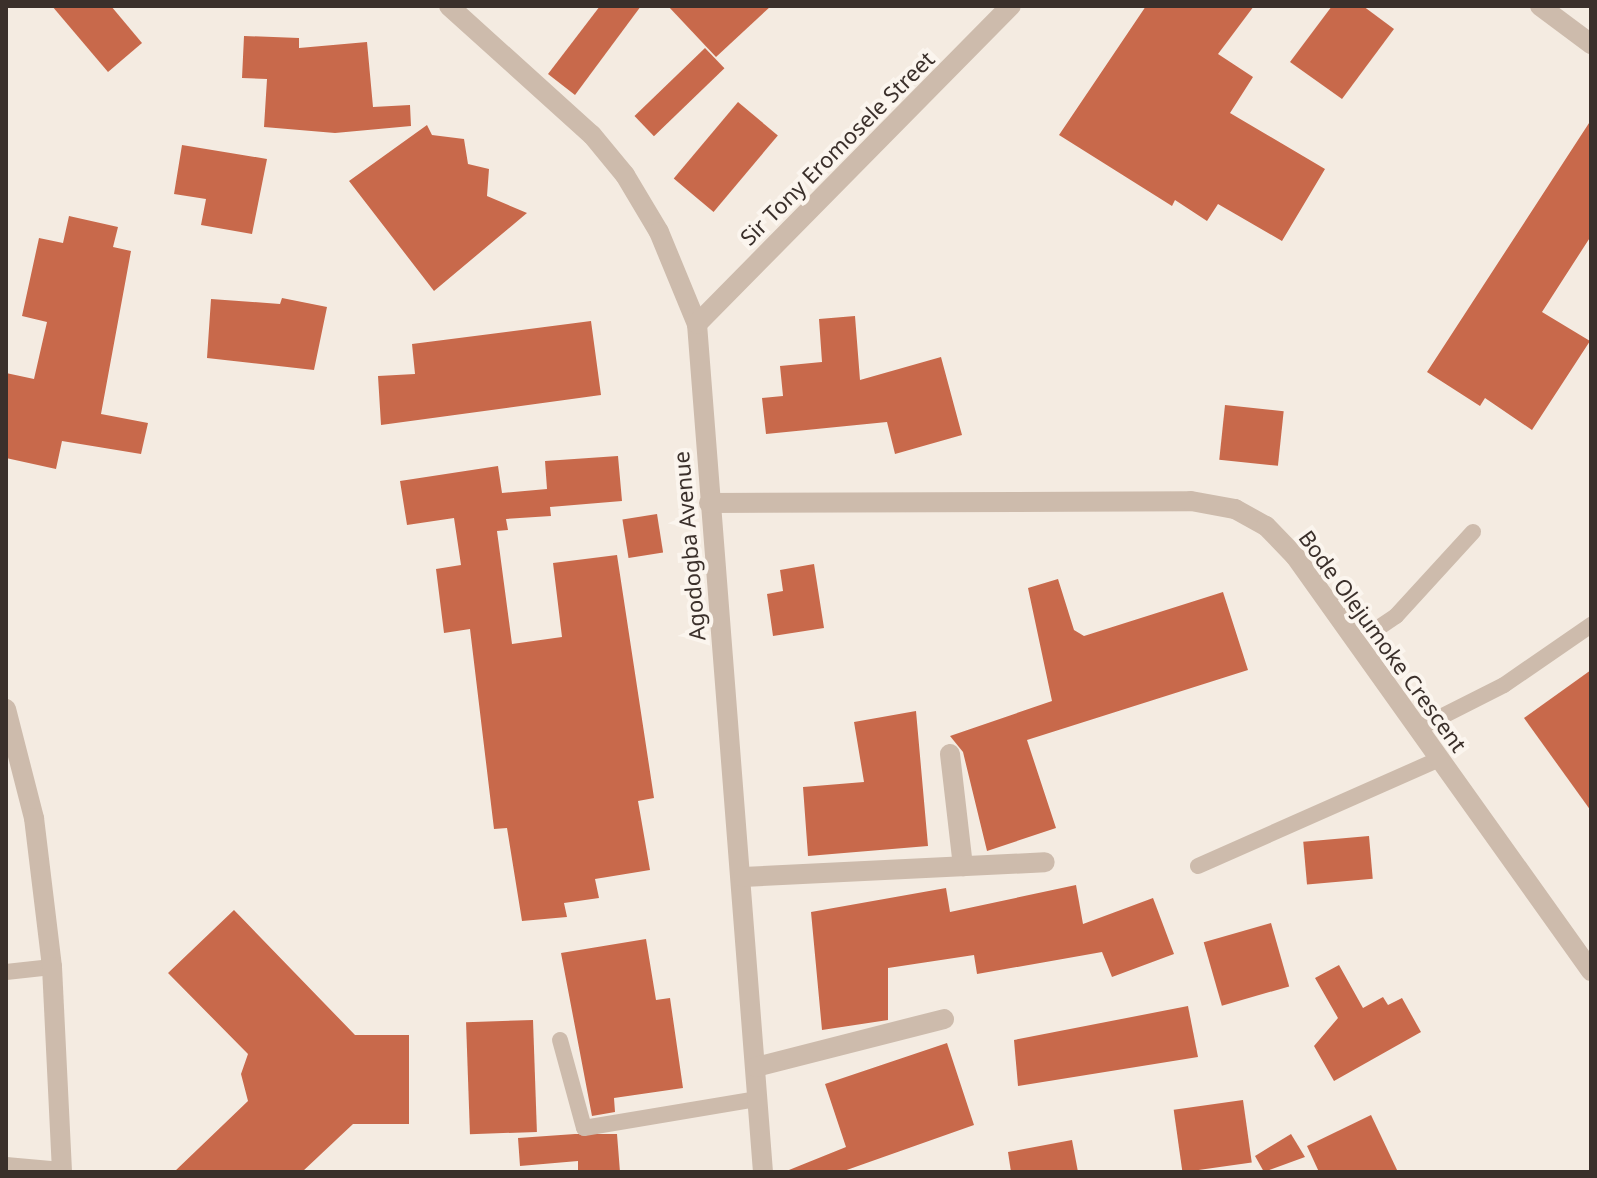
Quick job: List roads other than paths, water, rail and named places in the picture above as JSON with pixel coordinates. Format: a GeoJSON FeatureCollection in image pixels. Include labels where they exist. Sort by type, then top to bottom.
{"type":"FeatureCollection","features":[{"type":"Feature","properties":{"kind":"street","name":"Agodogba Avenue"},"geometry":{"type":"LineString","coordinates":[[449,6],[592,135],[625,175],[659,232],[697,324],[709,503],[743,877],[763,1172]]}},
{"type":"Feature","properties":{"kind":"street","name":"Sir Tony Eromosele Street"},"geometry":{"type":"LineString","coordinates":[[697,324],[1011,6]]}},
{"type":"Feature","properties":{"kind":"street"},"geometry":{"type":"LineString","coordinates":[[1540,6],[1591,44]]}},
{"type":"Feature","properties":{"kind":"street","name":"Bode Olejumoke Crescent"},"geometry":{"type":"LineString","coordinates":[[709,503],[1191,501],[1235,509],[1266,526],[1295,556],[1591,971]]}},
{"type":"Feature","properties":{"kind":"street"},"geometry":{"type":"LineString","coordinates":[[6,709],[34,818],[52,967],[62,1171]]}},
{"type":"Feature","properties":{"kind":"street"},"geometry":{"type":"LineString","coordinates":[[950,754],[963,866]]}},
{"type":"Feature","properties":{"kind":"street"},"geometry":{"type":"LineString","coordinates":[[743,877],[1045,862]]}},
{"type":"Feature","properties":{"kind":"street"},"geometry":{"type":"LineString","coordinates":[[756,1067],[944,1019]]}},
{"type":"Feature","properties":{"kind":"lane"},"geometry":{"type":"LineString","coordinates":[[1356,643],[1396,616],[1473,532]]}},
{"type":"Feature","properties":{"kind":"lane"},"geometry":{"type":"LineString","coordinates":[[1419,728],[1504,685],[1591,625]]}},
{"type":"Feature","properties":{"kind":"lane"},"geometry":{"type":"LineString","coordinates":[[1198,866],[1440,759]]}},
{"type":"Feature","properties":{"kind":"lane"},"geometry":{"type":"LineString","coordinates":[[6,972],[52,967]]}},
{"type":"Feature","properties":{"kind":"lane"},"geometry":{"type":"LineString","coordinates":[[560,1040],[584,1128],[758,1099]]}},
{"type":"Feature","properties":{"kind":"lane"},"geometry":{"type":"LineString","coordinates":[[6,1165],[62,1171]]}}]}
